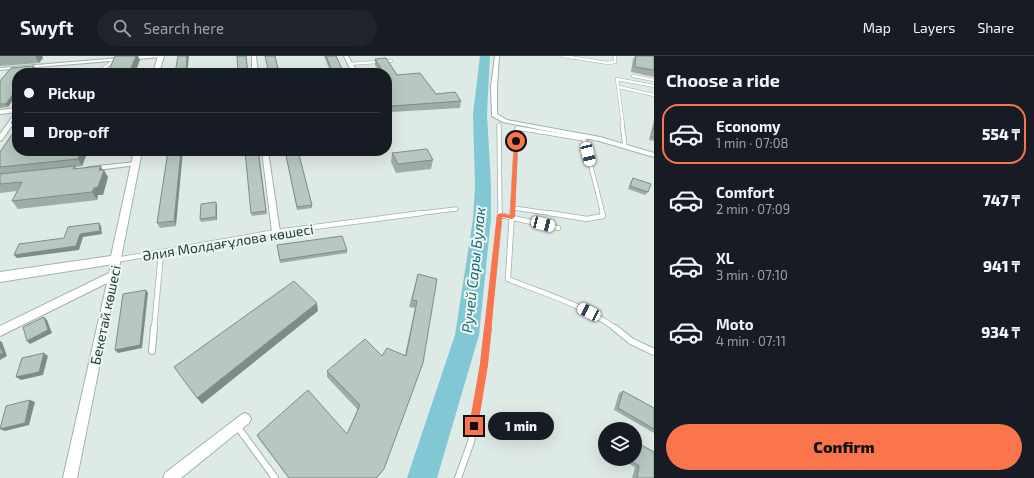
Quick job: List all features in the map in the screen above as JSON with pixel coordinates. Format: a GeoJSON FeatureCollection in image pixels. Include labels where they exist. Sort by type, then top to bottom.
{"type":"FeatureCollection","features":[{"type":"Feature","properties":{"kind":"street"},"geometry":{"type":"LineString","coordinates":[[12,68],[161,56],[157,68]]}},
{"type":"Feature","properties":{"kind":"street"},"geometry":{"type":"LineString","coordinates":[[254,56],[255,68]]}},
{"type":"Feature","properties":{"kind":"street"},"geometry":{"type":"LineString","coordinates":[[346,56],[352,68]]}},
{"type":"Feature","properties":{"kind":"street"},"geometry":{"type":"LineString","coordinates":[[497,56],[493,104],[494,115],[504,121],[600,140],[654,155]]}},
{"type":"Feature","properties":{"kind":"street"},"geometry":{"type":"LineString","coordinates":[[0,69],[12,68]]}},
{"type":"Feature","properties":{"kind":"street"},"geometry":{"type":"LineString","coordinates":[[0,112],[12,111]]}},
{"type":"Feature","properties":{"kind":"street"},"geometry":{"type":"LineString","coordinates":[[0,139],[12,121]]}},
{"type":"Feature","properties":{"kind":"street","name":"Бекетай көшесі"},"geometry":{"type":"LineString","coordinates":[[70,478],[114,275],[137,156]]}},
{"type":"Feature","properties":{"kind":"street"},"geometry":{"type":"LineString","coordinates":[[266,156],[276,232]]}},
{"type":"Feature","properties":{"kind":"street"},"geometry":{"type":"LineString","coordinates":[[83,170],[135,164]]}},
{"type":"Feature","properties":{"kind":"street","name":"Әлия Молдағұлова көшесі"},"geometry":{"type":"LineString","coordinates":[[0,277],[116,260]]}},
{"type":"Feature","properties":{"kind":"street"},"geometry":{"type":"LineString","coordinates":[[0,331],[114,275]]}},
{"type":"Feature","properties":{"kind":"street"},"geometry":{"type":"LineString","coordinates":[[170,478],[241,422]]}},
{"type":"Feature","properties":{"kind":"lane"},"geometry":{"type":"LineString","coordinates":[[563,56],[608,64],[615,62],[615,56]]}},
{"type":"Feature","properties":{"kind":"lane"},"geometry":{"type":"LineString","coordinates":[[104,68],[115,60]]}},
{"type":"Feature","properties":{"kind":"lane"},"geometry":{"type":"LineString","coordinates":[[349,64],[391,61]]}},
{"type":"Feature","properties":{"kind":"lane"},"geometry":{"type":"LineString","coordinates":[[632,76],[654,80]]}},
{"type":"Feature","properties":{"kind":"lane"},"geometry":{"type":"LineString","coordinates":[[625,146],[617,79],[654,86]]}},
{"type":"Feature","properties":{"kind":"lane"},"geometry":{"type":"LineString","coordinates":[[619,87],[654,95]]}},
{"type":"Feature","properties":{"kind":"lane"},"geometry":{"type":"LineString","coordinates":[[458,478],[471,442],[484,364],[500,215],[499,125]]}},
{"type":"Feature","properties":{"kind":"lane"},"geometry":{"type":"LineString","coordinates":[[513,208],[587,219],[603,216],[584,139],[517,128],[508,279],[576,306],[601,318],[631,340],[654,352]]}},
{"type":"Feature","properties":{"kind":"lane","name":"Әлия Молдағұлова көшесі"},"geometry":{"type":"LineString","coordinates":[[116,260],[276,232],[456,209]]}},
{"type":"Feature","properties":{"kind":"lane"},"geometry":{"type":"LineString","coordinates":[[500,215],[558,228]]}},
{"type":"Feature","properties":{"kind":"lane"},"geometry":{"type":"LineString","coordinates":[[152,352],[161,253]]}},
{"type":"Feature","properties":{"kind":"lane"},"geometry":{"type":"LineString","coordinates":[[241,422],[276,478]]}},
{"type":"Feature","properties":{"kind":"building"},"geometry":{"type":"Polygon","coordinates":[[[115,56],[136,56],[131,68],[110,68],[115,56]]]}},
{"type":"Feature","properties":{"kind":"building"},"geometry":{"type":"Polygon","coordinates":[[[178,56],[187,56],[186,68],[176,68],[178,56]]]}},
{"type":"Feature","properties":{"kind":"building"},"geometry":{"type":"Polygon","coordinates":[[[237,56],[246,56],[247,68],[238,68],[237,56]]]}},
{"type":"Feature","properties":{"kind":"building"},"geometry":{"type":"Polygon","coordinates":[[[265,56],[275,56],[278,68],[268,68],[265,56]]]}},
{"type":"Feature","properties":{"kind":"building"},"geometry":{"type":"Polygon","coordinates":[[[326,56],[336,56],[342,68],[331,68],[326,56]]]}},
{"type":"Feature","properties":{"kind":"building"},"geometry":{"type":"Polygon","coordinates":[[[636,56],[654,56],[654,70],[635,67],[636,56]]]}},
{"type":"Feature","properties":{"kind":"building"},"geometry":{"type":"Polygon","coordinates":[[[386,58],[397,75],[420,73],[436,94],[455,92],[461,101],[392,106],[392,68],[381,68],[375,59],[386,58]]]}},
{"type":"Feature","properties":{"kind":"building"},"geometry":{"type":"Polygon","coordinates":[[[34,66],[32,68],[12,68],[12,95],[6,104],[0,104],[0,81],[11,68],[34,66]]]}},
{"type":"Feature","properties":{"kind":"building"},"geometry":{"type":"Polygon","coordinates":[[[654,126],[654,137],[651,137],[654,126]]]}},
{"type":"Feature","properties":{"kind":"building"},"geometry":{"type":"Polygon","coordinates":[[[12,134],[12,156],[79,156],[78,159],[0,167],[0,152],[12,134]]]}},
{"type":"Feature","properties":{"kind":"building"},"geometry":{"type":"Polygon","coordinates":[[[427,149],[433,160],[398,164],[392,153],[427,149]]]}},
{"type":"Feature","properties":{"kind":"building"},"geometry":{"type":"Polygon","coordinates":[[[167,156],[180,156],[174,221],[157,223],[167,156]]]}},
{"type":"Feature","properties":{"kind":"building"},"geometry":{"type":"Polygon","coordinates":[[[245,156],[259,156],[266,211],[251,213],[245,156]]]}},
{"type":"Feature","properties":{"kind":"building"},"geometry":{"type":"Polygon","coordinates":[[[286,156],[299,156],[312,205],[297,207],[286,156]]]}},
{"type":"Feature","properties":{"kind":"building"},"geometry":{"type":"Polygon","coordinates":[[[75,166],[73,169],[101,166],[99,170],[104,170],[98,187],[94,188],[92,192],[12,201],[22,182],[0,184],[0,174],[75,166]]]}},
{"type":"Feature","properties":{"kind":"building"},"geometry":{"type":"Polygon","coordinates":[[[633,178],[651,184],[648,192],[630,186],[633,178]]]}},
{"type":"Feature","properties":{"kind":"building"},"geometry":{"type":"Polygon","coordinates":[[[216,202],[216,217],[200,219],[201,204],[216,202]]]}},
{"type":"Feature","properties":{"kind":"building"},"geometry":{"type":"Polygon","coordinates":[[[99,223],[100,231],[80,234],[76,246],[14,255],[19,244],[64,238],[68,227],[99,223]]]}},
{"type":"Feature","properties":{"kind":"building"},"geometry":{"type":"Polygon","coordinates":[[[342,236],[347,250],[280,260],[277,245],[342,236]]]}},
{"type":"Feature","properties":{"kind":"building"},"geometry":{"type":"Polygon","coordinates":[[[418,274],[437,279],[423,363],[384,469],[376,478],[289,478],[257,435],[308,390],[347,434],[360,405],[327,371],[365,339],[382,356],[387,348],[406,356],[417,301],[412,300],[418,274]]]}},
{"type":"Feature","properties":{"kind":"building"},"geometry":{"type":"Polygon","coordinates":[[[294,281],[317,303],[197,398],[174,367],[294,281]]]}},
{"type":"Feature","properties":{"kind":"building"},"geometry":{"type":"Polygon","coordinates":[[[146,290],[140,345],[115,350],[123,294],[146,290]]]}},
{"type":"Feature","properties":{"kind":"building"},"geometry":{"type":"Polygon","coordinates":[[[44,317],[48,330],[27,341],[23,327],[44,317]]]}},
{"type":"Feature","properties":{"kind":"building"},"geometry":{"type":"Polygon","coordinates":[[[0,346],[3,353],[0,355],[0,346]]]}},
{"type":"Feature","properties":{"kind":"building"},"geometry":{"type":"Polygon","coordinates":[[[44,353],[39,372],[16,377],[22,358],[44,353]]]}},
{"type":"Feature","properties":{"kind":"building"},"geometry":{"type":"Polygon","coordinates":[[[623,391],[654,408],[654,429],[642,422],[618,408],[623,391]]]}},
{"type":"Feature","properties":{"kind":"building"},"geometry":{"type":"Polygon","coordinates":[[[30,400],[25,423],[0,429],[6,406],[30,400]]]}},
{"type":"Feature","properties":{"kind":"building"},"geometry":{"type":"Polygon","coordinates":[[[642,445],[654,452],[654,478],[637,478],[639,466],[642,466],[642,445]]]}},
{"type":"Feature","properties":{"kind":"waterway","name":"Ручей Сары Булак"},"geometry":{"type":"LineString","coordinates":[[422,478],[467,335],[482,219],[483,185],[480,114],[485,56]]}},
{"type":"Feature","properties":{"kind":"route"},"geometry":{"type":"LineString","coordinates":[[474,426],[484,364],[500,215],[512,217],[516,141]]}}]}
